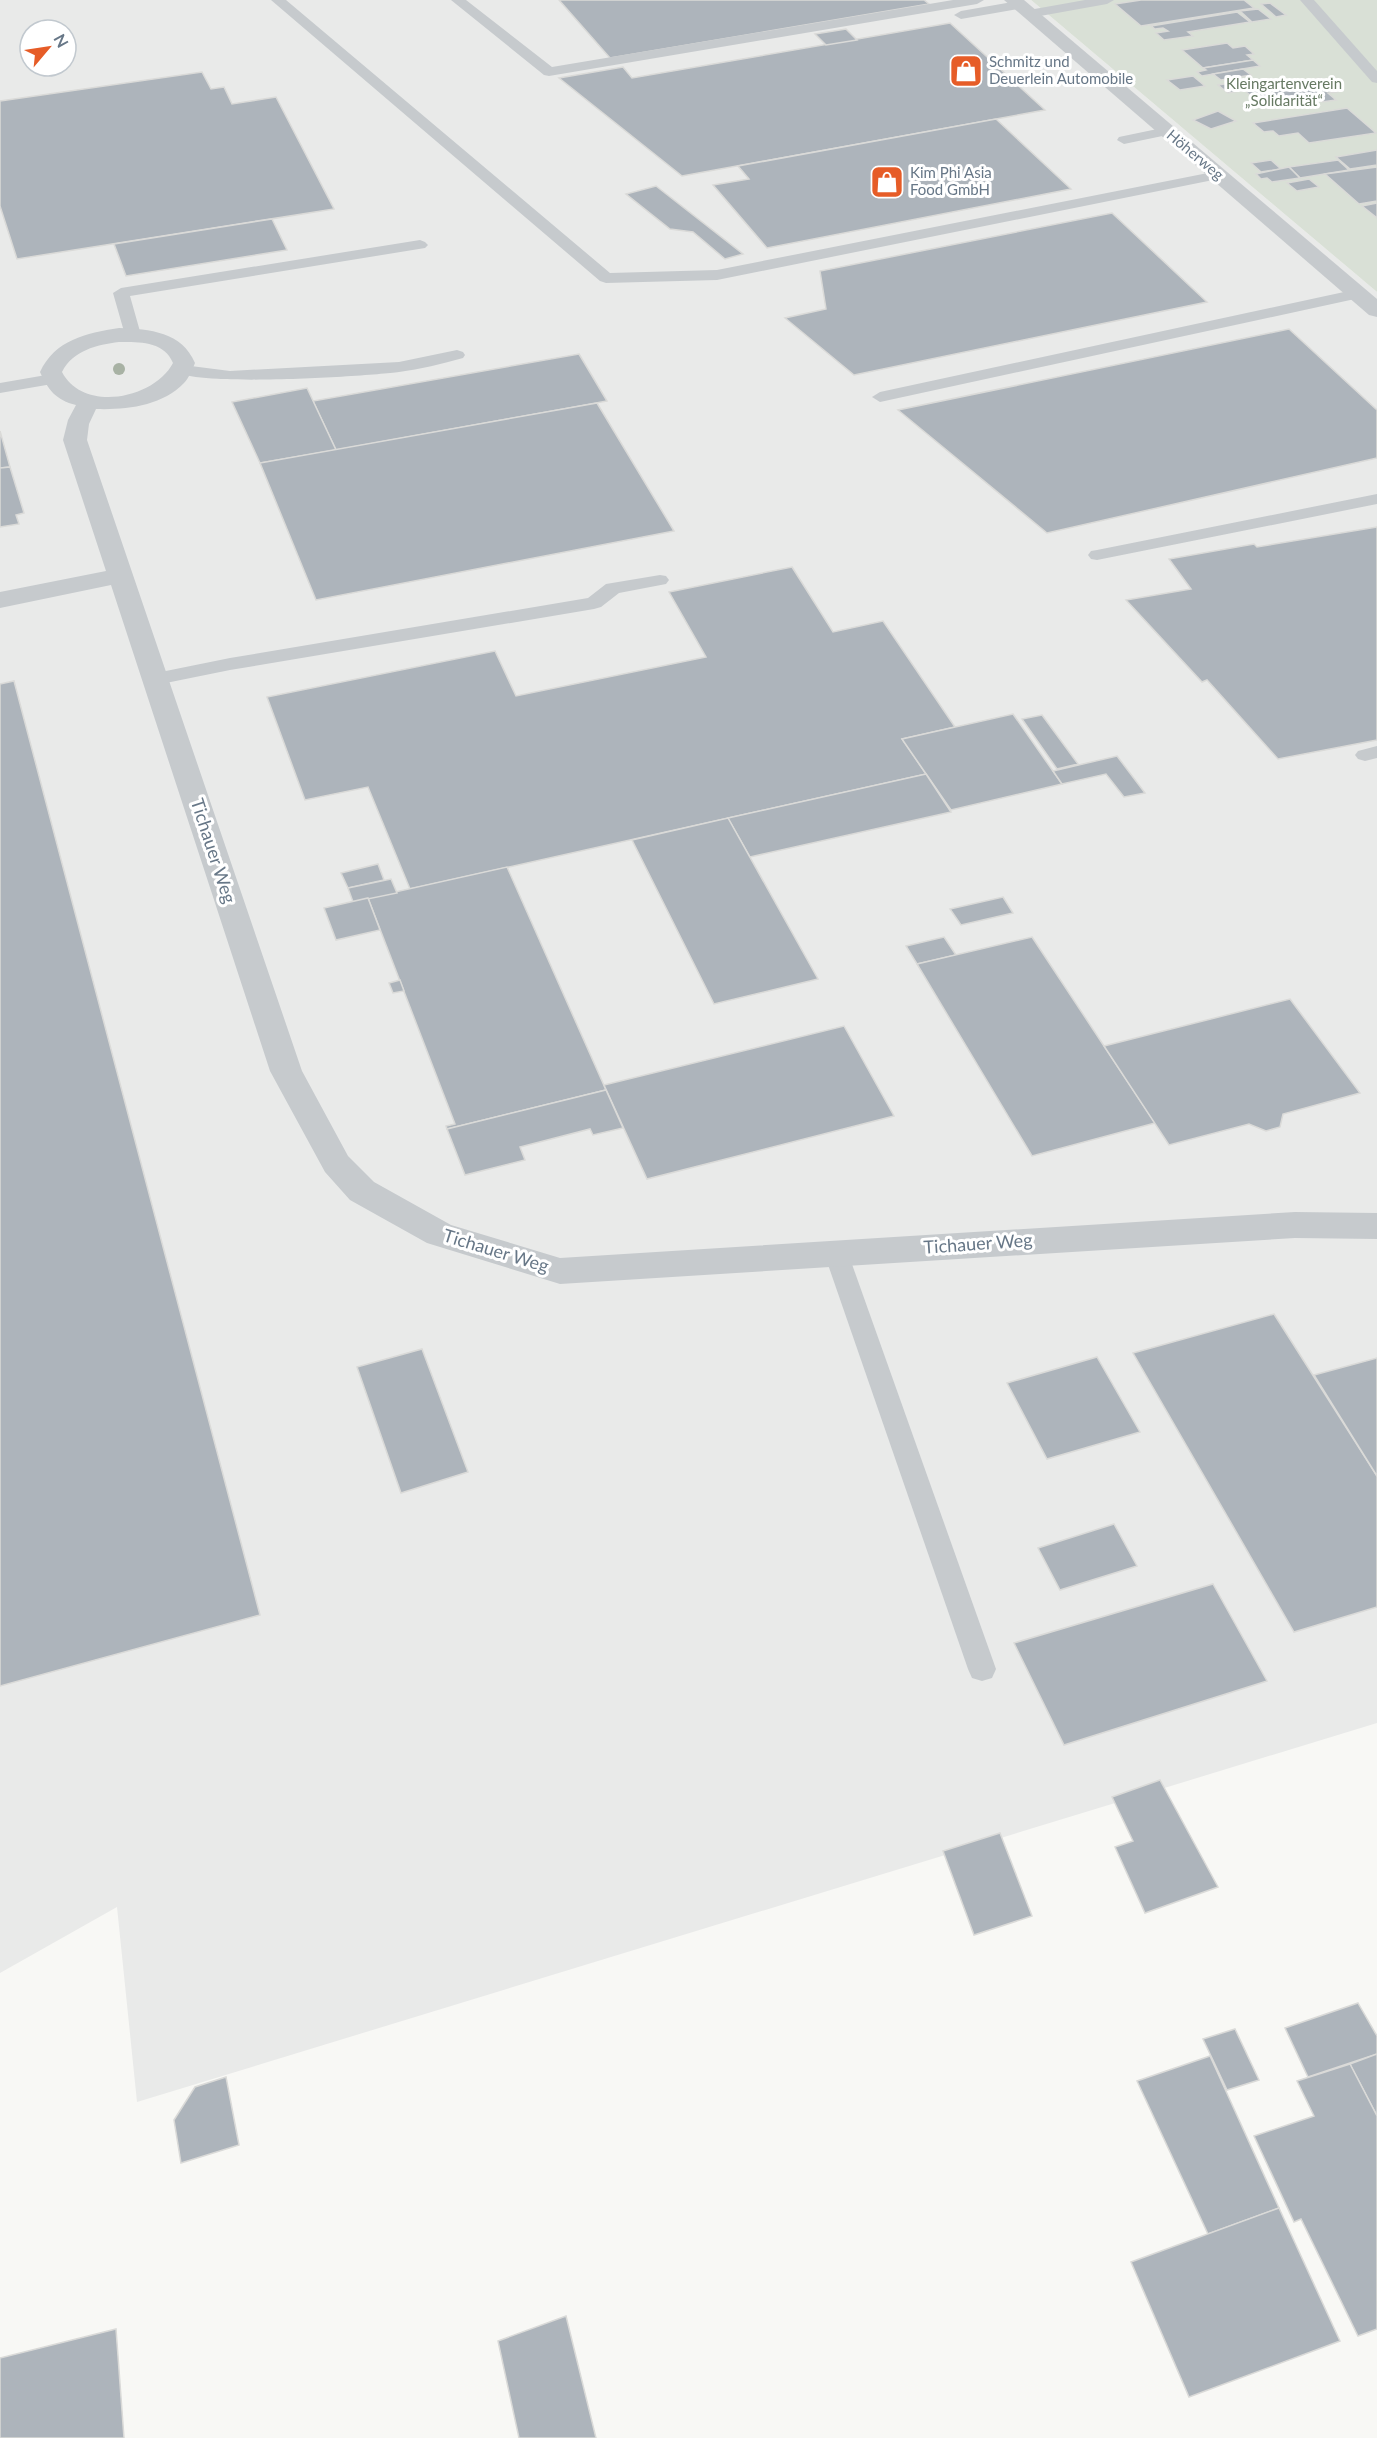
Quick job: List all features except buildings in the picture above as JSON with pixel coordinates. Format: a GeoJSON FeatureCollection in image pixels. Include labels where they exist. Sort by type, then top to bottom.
{"type":"FeatureCollection","features":[{"type":"Feature","properties":{"kind":"street","name":"Höherweg"},"geometry":{"type":"LineString","coordinates":[[1020,6],[1377,310]]}},
{"type":"Feature","properties":{"kind":"street"},"geometry":{"type":"LineString","coordinates":[[134,335],[159,339],[177,349],[182,356],[183,370],[171,385],[148,396],[119,402],[90,402],[61,391],[52,379],[51,372],[54,364],[68,351],[105,337],[134,335]]}},
{"type":"Feature","properties":{"kind":"street","name":"Tichauer Weg"},"geometry":{"type":"LineString","coordinates":[[90,402],[80,415],[75,440],[286,1071],[336,1164],[362,1191],[439,1234],[488,1251],[560,1271],[1295,1225],[1377,1226]]}},
{"type":"Feature","properties":{"kind":"street"},"geometry":{"type":"LineString","coordinates":[[0,600],[122,575]]}},
{"type":"Feature","properties":{"kind":"lane"},"geometry":{"type":"LineString","coordinates":[[278,0],[606,278],[717,275],[1218,174]]}},
{"type":"Feature","properties":{"kind":"lane"},"geometry":{"type":"LineString","coordinates":[[458,0],[549,72],[977,0]]}},
{"type":"Feature","properties":{"kind":"lane"},"geometry":{"type":"LineString","coordinates":[[852,35],[1020,6],[1107,0]]}},
{"type":"Feature","properties":{"kind":"lane"},"geometry":{"type":"LineString","coordinates":[[1307,0],[1377,79]]}},
{"type":"Feature","properties":{"kind":"lane"},"geometry":{"type":"LineString","coordinates":[[785,47],[821,40]]}},
{"type":"Feature","properties":{"kind":"lane"},"geometry":{"type":"LineString","coordinates":[[1124,140],[1167,131]]}},
{"type":"Feature","properties":{"kind":"lane"},"geometry":{"type":"LineString","coordinates":[[134,335],[121,293],[420,245]]}},
{"type":"Feature","properties":{"kind":"lane"},"geometry":{"type":"LineString","coordinates":[[880,397],[1358,294]]}},
{"type":"Feature","properties":{"kind":"lane"},"geometry":{"type":"LineString","coordinates":[[183,370],[230,376],[388,368],[457,355]]}},
{"type":"Feature","properties":{"kind":"lane"},"geometry":{"type":"LineString","coordinates":[[0,388],[52,379]]}},
{"type":"Feature","properties":{"kind":"lane"},"geometry":{"type":"LineString","coordinates":[[1097,555],[1377,499]]}},
{"type":"Feature","properties":{"kind":"lane"},"geometry":{"type":"LineString","coordinates":[[156,679],[230,664],[594,603],[614,588],[660,580]]}},
{"type":"Feature","properties":{"kind":"lane"},"geometry":{"type":"LineString","coordinates":[[836,1253],[982,1669]]}},
{"type":"Feature","properties":{"kind":"shaded area"},"geometry":{"type":"Polygon","coordinates":[[[0,0],[1031,0],[1377,292],[1377,1723],[137,2102],[117,1907],[0,1973],[0,0]]]}},
{"type":"Feature","properties":{"kind":"green space","name":"Kleingartenverein „Solidarität“"},"geometry":{"type":"Polygon","coordinates":[[[1031,0],[1377,0],[1377,292],[1031,0]]]}},
{"type":"Feature","properties":{"kind":"place","name":"Schmitz und Deuerlein Automobile"},"geometry":{"type":"Point","coordinates":[966,71]}},
{"type":"Feature","properties":{"kind":"place","name":"Kim Phi Asia Food GmbH"},"geometry":{"type":"Point","coordinates":[887,182]}}]}
